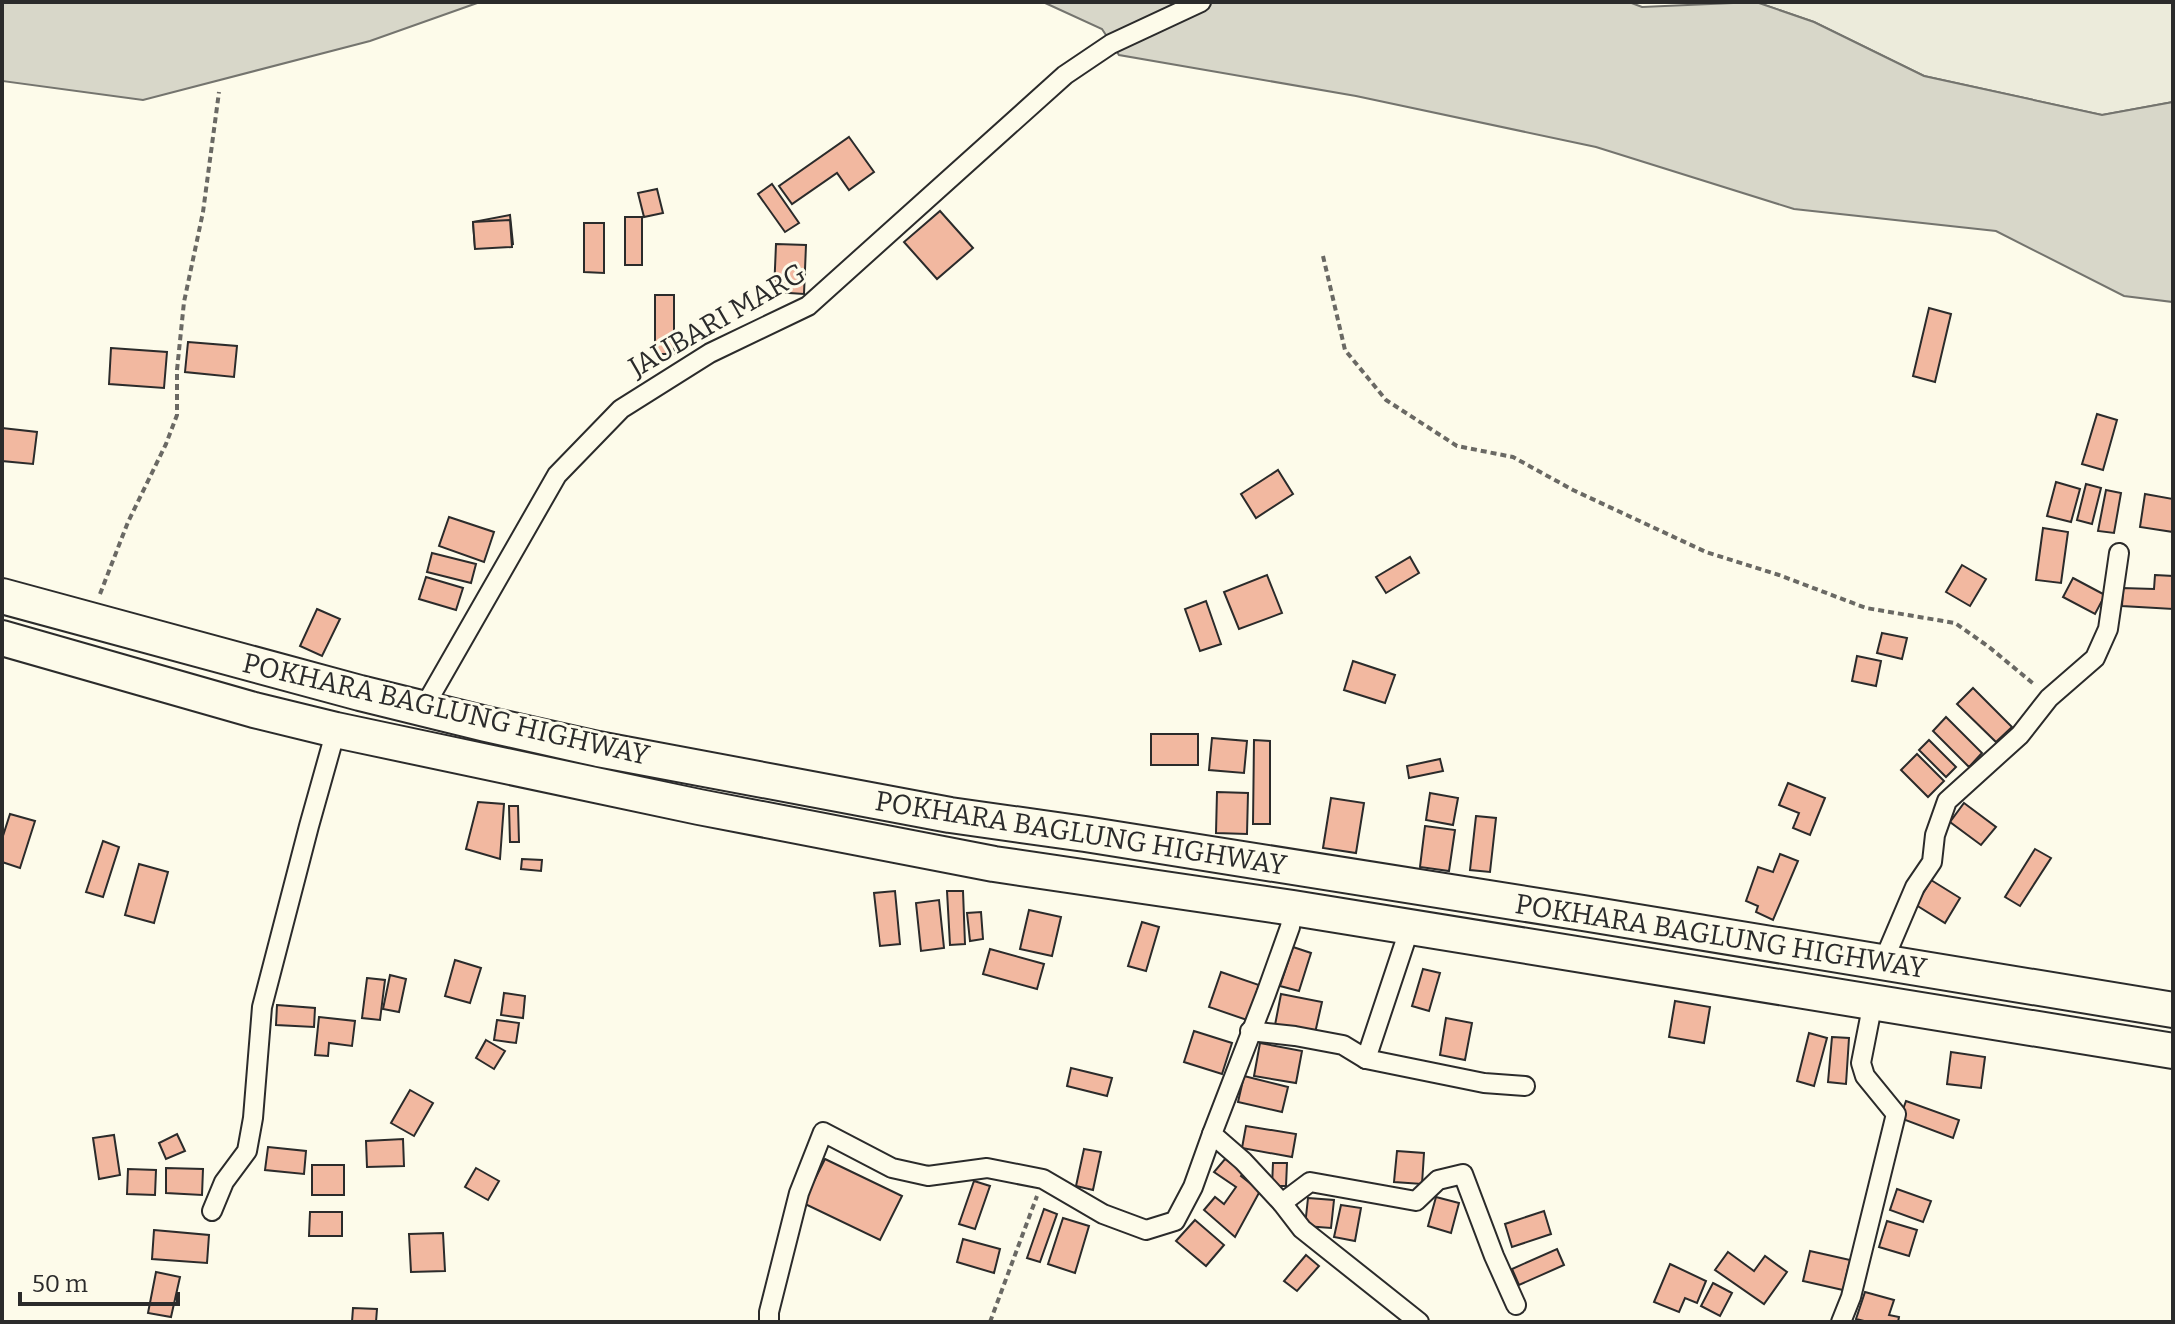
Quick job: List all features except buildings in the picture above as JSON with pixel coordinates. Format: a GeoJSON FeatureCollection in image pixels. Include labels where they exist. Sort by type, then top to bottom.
{"type":"FeatureCollection","features":[{"type":"Feature","properties":{"kind":"highway","name":"POKHARA BAGLUNG HIGHWAY"},"geometry":{"type":"LineString","coordinates":[[2,596],[423,709],[598,749],[950,815],[1085,834],[2173,1010]]}},
{"type":"Feature","properties":{"kind":"highway","name":"POKHARA BAGLUNG HIGHWAY"},"geometry":{"type":"LineString","coordinates":[[2,638],[254,710],[336,730],[699,807],[994,864],[1293,908],[2173,1051]]}},
{"type":"Feature","properties":{"kind":"street","name":"JAUBARI MARG"},"geometry":{"type":"LineString","coordinates":[[423,709],[557,475],[621,409],[710,353],[808,306],[1065,75],[1111,44],[1201,2]]}},
{"type":"Feature","properties":{"kind":"street"},"geometry":{"type":"LineString","coordinates":[[1883,962],[1915,887],[1932,862],[1935,835],[1947,801],[2020,735],[2049,698],[2095,658],[2108,629],[2119,553]]}},
{"type":"Feature","properties":{"kind":"street"},"geometry":{"type":"LineString","coordinates":[[212,1211],[224,1182],[247,1151],[253,1118],[262,1007],[336,730]]}},
{"type":"Feature","properties":{"kind":"street"},"geometry":{"type":"LineString","coordinates":[[769,1322],[799,1193],[823,1132],[892,1168],[928,1176],[987,1168],[1043,1179],[1103,1214],[1146,1230],[1175,1221],[1193,1187],[1290,927],[1293,908]]}},
{"type":"Feature","properties":{"kind":"street"},"geometry":{"type":"LineString","coordinates":[[1366,1059],[1410,927]]}},
{"type":"Feature","properties":{"kind":"street"},"geometry":{"type":"LineString","coordinates":[[1841,1322],[1851,1297],[1896,1114],[1865,1076],[1861,1063],[1873,1002]]}},
{"type":"Feature","properties":{"kind":"street"},"geometry":{"type":"LineString","coordinates":[[1250,1031],[1343,1045],[1366,1059],[1484,1083],[1525,1086]]}},
{"type":"Feature","properties":{"kind":"street"},"geometry":{"type":"LineString","coordinates":[[1212,1134],[1243,1161],[1302,1229],[1419,1322]]}},
{"type":"Feature","properties":{"kind":"street"},"geometry":{"type":"LineString","coordinates":[[1282,1203],[1310,1182],[1416,1201],[1438,1180],[1463,1174],[1516,1305]]}},
{"type":"Feature","properties":{"kind":"path"},"geometry":{"type":"LineString","coordinates":[[92,621],[104,580],[177,415],[177,370],[184,302],[203,212],[219,92]]}},
{"type":"Feature","properties":{"kind":"path"},"geometry":{"type":"LineString","coordinates":[[1323,256],[1345,350],[1386,400],[1457,446],[1513,457],[1573,490],[1706,552],[1779,575],[1866,608],[1955,623],[1989,647],[2049,698]]}},
{"type":"Feature","properties":{"kind":"path"},"geometry":{"type":"LineString","coordinates":[[990,1322],[1043,1179]]}},
{"type":"Feature","properties":{"kind":"shaded area"},"geometry":{"type":"Polygon","coordinates":[[[2,2],[480,2],[370,41],[143,100],[2,81],[2,2]]]}},
{"type":"Feature","properties":{"kind":"shaded area"},"geometry":{"type":"Polygon","coordinates":[[[1043,2],[1629,2],[1642,7],[1756,2],[1814,22],[1924,76],[2102,115],[2173,102],[2173,302],[2124,296],[1996,231],[1794,209],[1596,147],[1356,96],[1119,55],[1102,29],[1043,2]]]}},
{"type":"Feature","properties":{"kind":"shaded area"},"geometry":{"type":"Polygon","coordinates":[[[1756,2],[2173,2],[2173,102],[2102,115],[1924,76],[1814,22],[1756,2]]]}}]}
